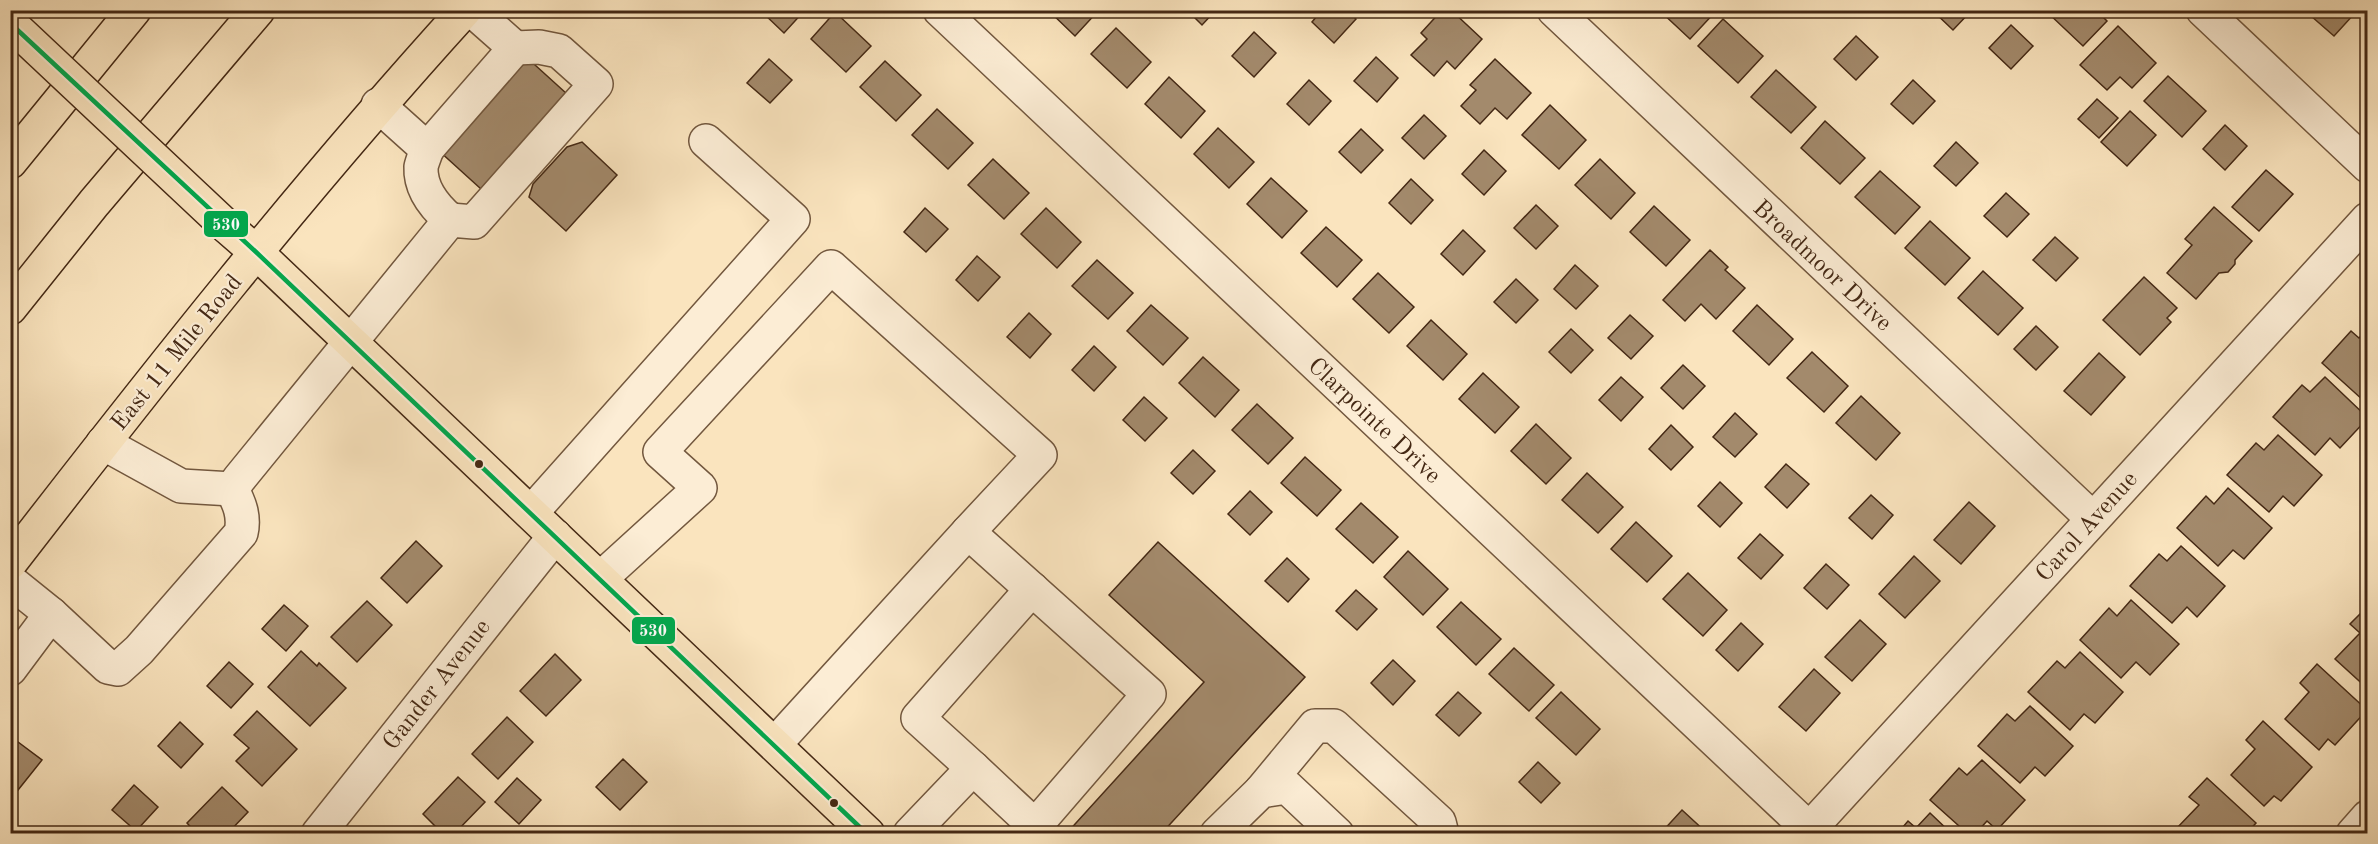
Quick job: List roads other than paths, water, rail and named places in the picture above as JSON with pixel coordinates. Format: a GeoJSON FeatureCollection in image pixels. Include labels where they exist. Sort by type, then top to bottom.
{"type":"FeatureCollection","features":[{"type":"Feature","properties":{"kind":"main road"},"geometry":{"type":"LineString","coordinates":[[10,162],[134,10]]}},
{"type":"Feature","properties":{"kind":"main road"},"geometry":{"type":"LineString","coordinates":[[10,308],[102,194],[258,10]]}},
{"type":"Feature","properties":{"kind":"main road","name":"East 11 Mile Road"},"geometry":{"type":"LineString","coordinates":[[10,563],[256,252],[378,105],[465,10]]}},
{"type":"Feature","properties":{"kind":"main road"},"geometry":{"type":"LineString","coordinates":[[10,23],[256,252],[868,834]]}},
{"type":"Feature","properties":{"kind":"street"},"geometry":{"type":"LineString","coordinates":[[472,10],[515,48],[539,47],[559,51],[596,84],[474,222],[450,220],[438,209],[425,189],[421,167],[427,149],[515,48]]}},
{"type":"Feature","properties":{"kind":"street","name":"Clarpointe Drive"},"geometry":{"type":"LineString","coordinates":[[940,10],[1807,831]]}},
{"type":"Feature","properties":{"kind":"street","name":"Broadmoor Drive"},"geometry":{"type":"LineString","coordinates":[[1554,10],[2093,519]]}},
{"type":"Feature","properties":{"kind":"street"},"geometry":{"type":"LineString","coordinates":[[2203,10],[2367,165]]}},
{"type":"Feature","properties":{"kind":"street"},"geometry":{"type":"LineString","coordinates":[[378,105],[427,149]]}},
{"type":"Feature","properties":{"kind":"street"},"geometry":{"type":"LineString","coordinates":[[531,513],[793,219],[706,141]]}},
{"type":"Feature","properties":{"kind":"street","name":"Carol Avenue"},"geometry":{"type":"LineString","coordinates":[[1807,831],[2367,219]]}},
{"type":"Feature","properties":{"kind":"street"},"geometry":{"type":"LineString","coordinates":[[232,489],[450,220]]}},
{"type":"Feature","properties":{"kind":"street"},"geometry":{"type":"LineString","coordinates":[[600,579],[700,488],[660,452],[831,267],[1040,455],[775,744]]}},
{"type":"Feature","properties":{"kind":"street"},"geometry":{"type":"LineString","coordinates":[[103,443],[181,486],[232,489]]}},
{"type":"Feature","properties":{"kind":"street"},"geometry":{"type":"LineString","coordinates":[[10,580],[108,667],[118,669],[139,650],[241,533],[243,524],[241,506],[232,489]]}},
{"type":"Feature","properties":{"kind":"street"},"geometry":{"type":"LineString","coordinates":[[968,532],[1032,589],[1149,694],[1039,830],[918,718],[1032,589]]}},
{"type":"Feature","properties":{"kind":"street","name":"Gander Avenue"},"geometry":{"type":"LineString","coordinates":[[318,834],[555,536]]}},
{"type":"Feature","properties":{"kind":"street"},"geometry":{"type":"LineString","coordinates":[[10,669],[51,614]]}},
{"type":"Feature","properties":{"kind":"street"},"geometry":{"type":"LineString","coordinates":[[1217,834],[1261,791],[1315,726],[1334,726],[1439,822],[1442,834]]}},
{"type":"Feature","properties":{"kind":"street"},"geometry":{"type":"LineString","coordinates":[[910,834],[973,768]]}},
{"type":"Feature","properties":{"kind":"street"},"geometry":{"type":"LineString","coordinates":[[1261,791],[1287,787],[1337,834]]}},
{"type":"Feature","properties":{"kind":"street"},"geometry":{"type":"LineString","coordinates":[[2352,834],[2367,817]]}}]}
